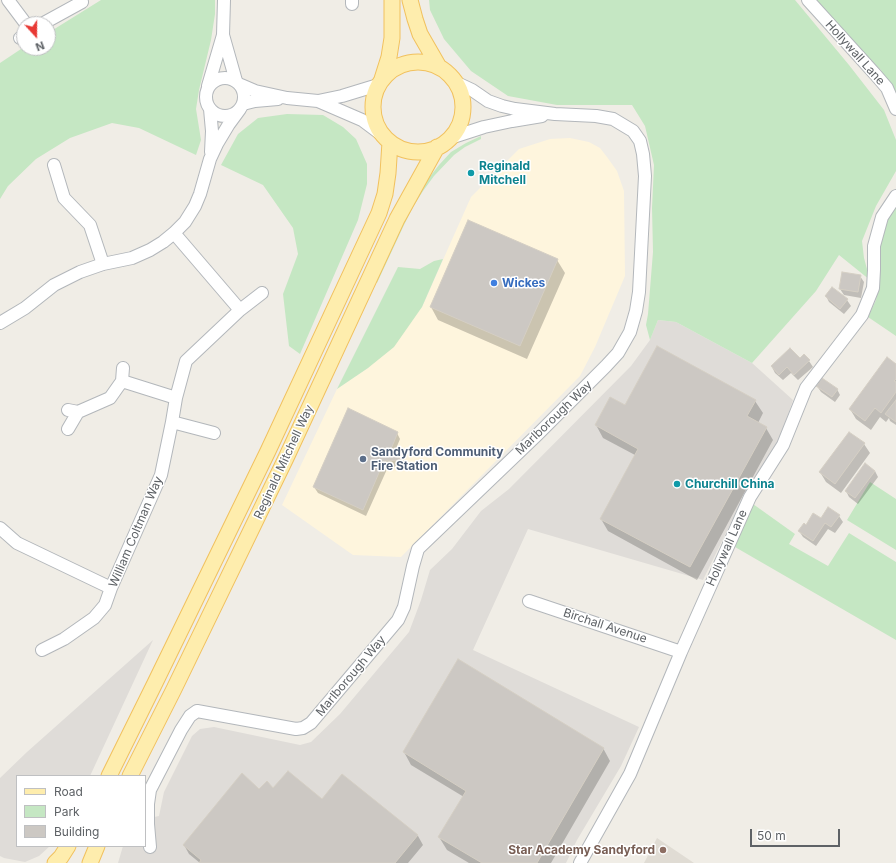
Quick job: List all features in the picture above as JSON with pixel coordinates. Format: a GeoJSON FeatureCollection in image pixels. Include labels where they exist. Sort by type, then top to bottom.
{"type":"FeatureCollection","features":[{"type":"Feature","properties":{"kind":"main road"},"geometry":{"type":"LineString","coordinates":[[380,82],[393,70],[413,62],[429,63],[439,67],[447,73],[455,82],[462,97],[462,113],[459,124],[450,138],[437,147],[427,151],[412,152],[398,147],[386,139],[375,122],[372,106],[374,95],[389,57],[392,38],[392,0]]}},
{"type":"Feature","properties":{"kind":"main road"},"geometry":{"type":"LineString","coordinates":[[410,0],[420,34],[439,67]]}},
{"type":"Feature","properties":{"kind":"main road","name":"Reginald Mitchell Way"},"geometry":{"type":"LineString","coordinates":[[110,775],[268,451],[379,213],[385,194],[388,173],[386,139]]}},
{"type":"Feature","properties":{"kind":"main road","name":"Reginald Mitchell Way"},"geometry":{"type":"LineString","coordinates":[[131,775],[174,690],[286,458],[397,218],[437,147]]}},
{"type":"Feature","properties":{"kind":"main road"},"geometry":{"type":"LineString","coordinates":[[55,863],[67,847]]}},
{"type":"Feature","properties":{"kind":"main road"},"geometry":{"type":"LineString","coordinates":[[90,863],[97,847]]}},
{"type":"Feature","properties":{"kind":"street"},"geometry":{"type":"LineString","coordinates":[[8,0],[20,16]]}},
{"type":"Feature","properties":{"kind":"street"},"geometry":{"type":"LineString","coordinates":[[224,0],[223,35],[205,97],[210,109],[216,114],[229,116],[242,107],[255,101],[287,98]]}},
{"type":"Feature","properties":{"kind":"street","name":"Hollywall Lane"},"geometry":{"type":"LineString","coordinates":[[808,0],[887,88],[896,110]]}},
{"type":"Feature","properties":{"kind":"street"},"geometry":{"type":"LineString","coordinates":[[56,16],[82,2]]}},
{"type":"Feature","properties":{"kind":"street"},"geometry":{"type":"LineString","coordinates":[[0,323],[25,308],[54,286],[80,272],[103,264],[132,258],[150,250],[163,242],[185,222],[195,206],[200,194],[210,159],[217,144],[229,124],[242,107],[245,99],[223,35]]}},
{"type":"Feature","properties":{"kind":"street"},"geometry":{"type":"LineString","coordinates":[[206,90],[211,83],[217,79],[227,77],[255,91],[287,98],[318,101],[342,96],[380,82]]}},
{"type":"Feature","properties":{"kind":"street","name":"Marlborough Way"},"geometry":{"type":"LineString","coordinates":[[150,847],[148,804],[150,790],[181,730],[190,716],[198,711],[296,729],[303,728],[311,723],[398,620],[404,607],[418,549],[537,435],[606,366],[618,353],[630,332],[639,292],[645,176],[640,141],[633,131],[613,119],[596,116],[555,114],[515,109],[488,101],[472,90],[455,82]]}},
{"type":"Feature","properties":{"kind":"street"},"geometry":{"type":"LineString","coordinates":[[318,101],[362,120],[386,139]]}},
{"type":"Feature","properties":{"kind":"street"},"geometry":{"type":"LineString","coordinates":[[210,109],[212,131],[210,159]]}},
{"type":"Feature","properties":{"kind":"street","name":"Marlborough Way"},"geometry":{"type":"LineString","coordinates":[[450,138],[477,129],[512,121],[555,114]]}},
{"type":"Feature","properties":{"kind":"street"},"geometry":{"type":"LineString","coordinates":[[54,165],[64,198],[90,225],[103,264]]}},
{"type":"Feature","properties":{"kind":"street","name":"Hollywall Lane"},"geometry":{"type":"LineString","coordinates":[[580,863],[630,774],[681,652],[750,497],[783,445],[806,388],[862,315],[873,288],[874,246],[882,217],[896,196]]}},
{"type":"Feature","properties":{"kind":"street"},"geometry":{"type":"LineString","coordinates":[[174,233],[240,310]]}},
{"type":"Feature","properties":{"kind":"street","name":"William Coltman Way"},"geometry":{"type":"LineString","coordinates":[[42,650],[64,638],[94,618],[105,605],[111,588],[161,475],[176,398],[186,361],[240,310],[262,293]]}},
{"type":"Feature","properties":{"kind":"street"},"geometry":{"type":"LineString","coordinates":[[68,429],[73,411],[110,398],[122,382],[123,368]]}},
{"type":"Feature","properties":{"kind":"street"},"geometry":{"type":"LineString","coordinates":[[122,382],[176,398]]}},
{"type":"Feature","properties":{"kind":"street"},"geometry":{"type":"LineString","coordinates":[[172,422],[214,433]]}},
{"type":"Feature","properties":{"kind":"street"},"geometry":{"type":"LineString","coordinates":[[0,528],[17,543],[111,588]]}},
{"type":"Feature","properties":{"kind":"street","name":"Birchall Avenue"},"geometry":{"type":"LineString","coordinates":[[529,602],[681,652]]}},
{"type":"Feature","properties":{"kind":"shaded area"},"geometry":{"type":"Polygon","coordinates":[[[570,138],[589,142],[600,148],[617,171],[624,191],[625,276],[595,347],[580,376],[401,557],[353,555],[282,505],[337,389],[368,368],[422,307],[471,197],[519,149],[550,139],[570,138]]]}},
{"type":"Feature","properties":{"kind":"shaded area"},"geometry":{"type":"Polygon","coordinates":[[[658,320],[676,322],[752,363],[793,400],[780,439],[744,496],[703,580],[528,529],[473,650],[639,727],[621,766],[577,840],[566,863],[118,863],[123,847],[146,847],[146,819],[159,816],[164,792],[192,736],[200,729],[214,727],[300,745],[311,742],[340,714],[409,632],[430,570],[452,549],[481,511],[509,489],[631,366],[650,340],[658,320]]]}},
{"type":"Feature","properties":{"kind":"shaded area"},"geometry":{"type":"Polygon","coordinates":[[[153,640],[90,775],[16,775],[16,847],[49,847],[39,856],[25,862],[0,856],[0,778],[27,752],[153,640]]]}},
{"type":"Feature","properties":{"kind":"shaded area","name":"Star Academy Sandyford"},"geometry":{"type":"Polygon","coordinates":[[[657,838],[694,863],[644,863],[657,838]]]}},
{"type":"Feature","properties":{"kind":"green space"},"geometry":{"type":"Polygon","coordinates":[[[101,0],[215,0],[215,14],[211,40],[196,109],[201,140],[196,155],[139,128],[112,123],[70,138],[36,159],[8,186],[0,199],[0,63],[16,52],[16,56],[56,56],[56,28],[101,0]]]}},
{"type":"Feature","properties":{"kind":"green space"},"geometry":{"type":"Polygon","coordinates":[[[429,0],[795,0],[884,110],[896,140],[896,171],[876,206],[862,241],[864,258],[870,280],[839,255],[816,291],[752,363],[676,322],[658,320],[650,340],[646,325],[653,252],[652,208],[654,165],[645,126],[632,105],[557,105],[508,96],[471,71],[444,39],[430,10],[429,0]]]}},
{"type":"Feature","properties":{"kind":"green space"},"geometry":{"type":"Polygon","coordinates":[[[812,0],[896,0],[896,98],[881,70],[851,42],[812,0]]]}},
{"type":"Feature","properties":{"kind":"green space"},"geometry":{"type":"Polygon","coordinates":[[[287,114],[323,115],[343,127],[356,139],[367,164],[367,184],[358,220],[300,354],[289,346],[283,294],[298,254],[293,228],[263,185],[221,165],[238,134],[258,118],[287,114]]]}},
{"type":"Feature","properties":{"kind":"green space"},"geometry":{"type":"Polygon","coordinates":[[[481,136],[481,139],[465,147],[454,155],[434,176],[423,191],[404,225],[377,283],[375,282],[400,224],[428,179],[451,152],[481,136]]]}},
{"type":"Feature","properties":{"kind":"green space"},"geometry":{"type":"Polygon","coordinates":[[[896,206],[896,336],[868,317],[876,300],[879,280],[879,243],[889,215],[896,206]]]}},
{"type":"Feature","properties":{"kind":"green space"},"geometry":{"type":"Polygon","coordinates":[[[443,259],[422,307],[394,347],[368,368],[337,389],[398,267],[420,269],[434,261],[443,259]]]}},
{"type":"Feature","properties":{"kind":"green space"},"geometry":{"type":"Polygon","coordinates":[[[870,482],[896,499],[896,550],[847,520],[870,482]]]}},
{"type":"Feature","properties":{"kind":"green space"},"geometry":{"type":"Polygon","coordinates":[[[753,504],[795,534],[789,544],[828,566],[849,533],[896,562],[896,640],[735,547],[753,504]]]}},
{"type":"Feature","properties":{"kind":"building","name":"Wickes"},"geometry":{"type":"Polygon","coordinates":[[[468,220],[558,259],[520,346],[430,307],[468,220]]]}},
{"type":"Feature","properties":{"kind":"building"},"geometry":{"type":"Polygon","coordinates":[[[842,272],[861,275],[858,292],[839,289],[842,272]]]}},
{"type":"Feature","properties":{"kind":"building"},"geometry":{"type":"Polygon","coordinates":[[[832,287],[848,299],[840,309],[825,296],[832,287]]]}},
{"type":"Feature","properties":{"kind":"building","name":"Churchill China"},"geometry":{"type":"Polygon","coordinates":[[[657,346],[756,400],[747,416],[767,427],[690,567],[600,519],[638,449],[595,425],[610,397],[625,405],[657,346]]]}},
{"type":"Feature","properties":{"kind":"building"},"geometry":{"type":"Polygon","coordinates":[[[790,348],[800,358],[804,354],[810,360],[794,375],[787,367],[779,375],[771,366],[790,348]]]}},
{"type":"Feature","properties":{"kind":"building"},"geometry":{"type":"Polygon","coordinates":[[[887,357],[896,364],[896,379],[894,381],[896,382],[896,392],[881,413],[875,408],[865,421],[849,409],[887,357]]]}},
{"type":"Feature","properties":{"kind":"building"},"geometry":{"type":"Polygon","coordinates":[[[822,378],[838,389],[832,397],[816,386],[822,378]]]}},
{"type":"Feature","properties":{"kind":"building"},"geometry":{"type":"Polygon","coordinates":[[[896,400],[896,422],[885,414],[896,400]]]}},
{"type":"Feature","properties":{"kind":"building","name":"Sandyford Community Fire Station"},"geometry":{"type":"Polygon","coordinates":[[[348,408],[398,432],[389,454],[402,459],[384,461],[363,510],[313,487],[348,408]]]}},
{"type":"Feature","properties":{"kind":"building"},"geometry":{"type":"Polygon","coordinates":[[[849,432],[865,443],[835,484],[819,472],[849,432]]]}},
{"type":"Feature","properties":{"kind":"building"},"geometry":{"type":"Polygon","coordinates":[[[865,463],[875,471],[855,498],[845,491],[865,463]]]}},
{"type":"Feature","properties":{"kind":"building"},"geometry":{"type":"Polygon","coordinates":[[[828,507],[840,515],[831,527],[825,523],[813,541],[798,531],[804,523],[806,525],[813,513],[821,518],[828,507]]]}},
{"type":"Feature","properties":{"kind":"building"},"geometry":{"type":"Polygon","coordinates":[[[458,659],[604,748],[537,863],[482,863],[438,837],[466,791],[403,752],[458,659]]]}},
{"type":"Feature","properties":{"kind":"building"},"geometry":{"type":"Polygon","coordinates":[[[288,771],[322,799],[342,774],[418,835],[395,863],[199,863],[201,860],[183,845],[242,773],[259,789],[267,781],[273,788],[288,771]]]}},
{"type":"Feature","properties":{"kind":"place","name":"Reginald Mitchell"},"geometry":{"type":"Point","coordinates":[471,173]}},
{"type":"Feature","properties":{"kind":"place","name":"Wickes"},"geometry":{"type":"Point","coordinates":[494,283]}},
{"type":"Feature","properties":{"kind":"place","name":"Sandyford Community Fire Station"},"geometry":{"type":"Point","coordinates":[363,459]}},
{"type":"Feature","properties":{"kind":"place","name":"Churchill China"},"geometry":{"type":"Point","coordinates":[677,484]}},
{"type":"Feature","properties":{"kind":"place","name":"Star Academy Sandyford"},"geometry":{"type":"Point","coordinates":[663,850]}}]}
